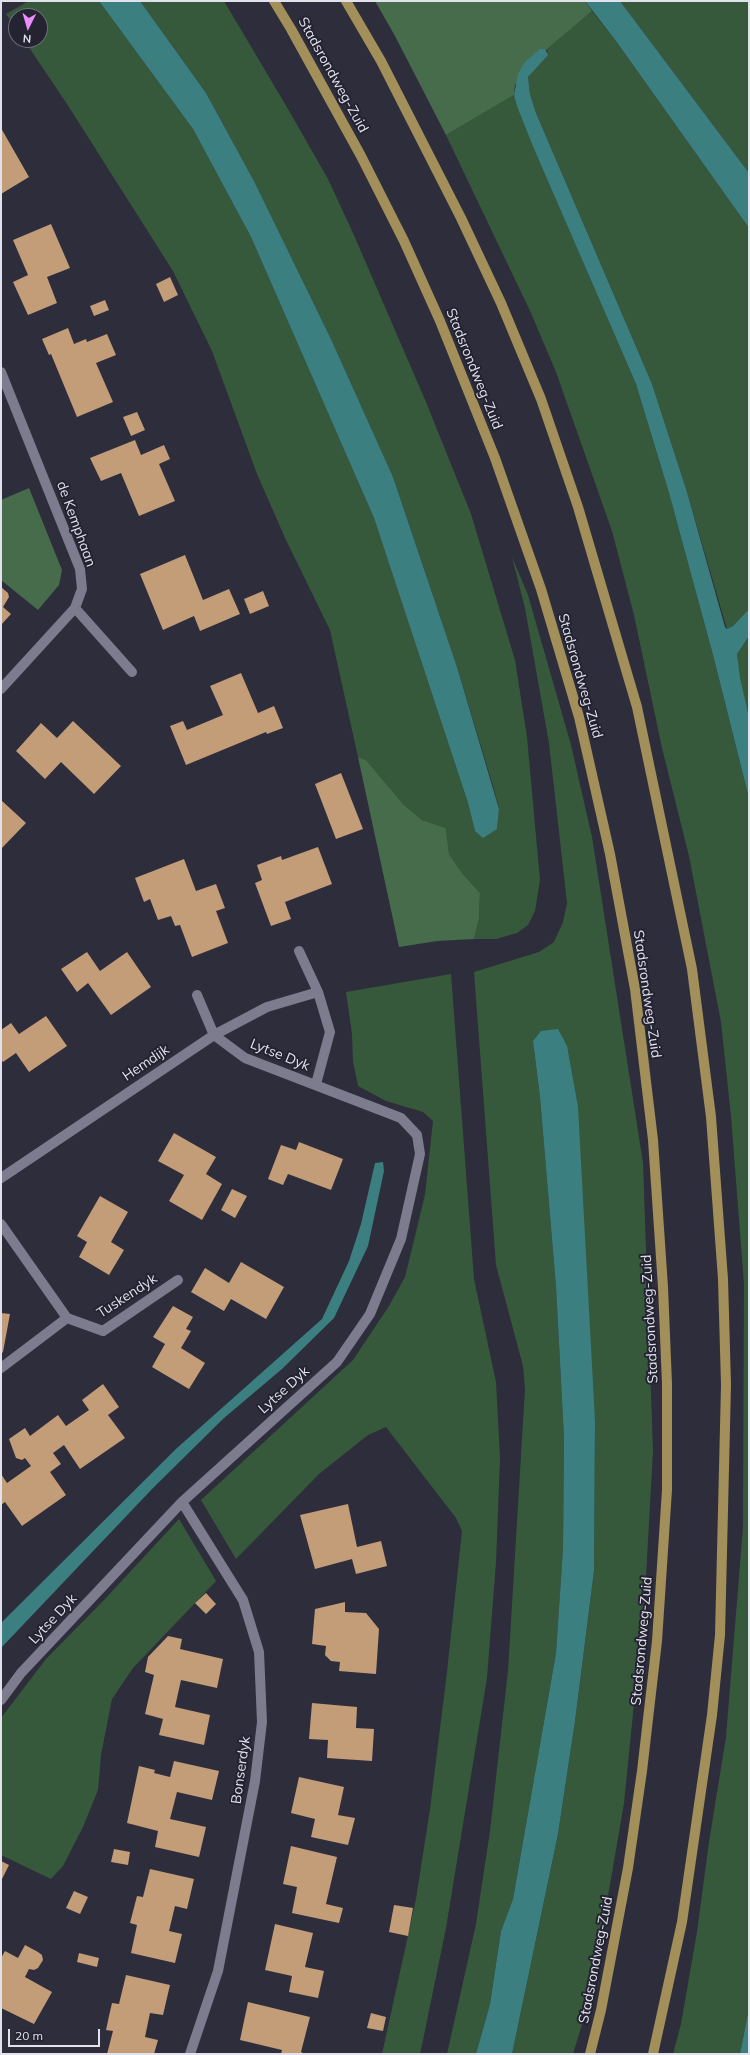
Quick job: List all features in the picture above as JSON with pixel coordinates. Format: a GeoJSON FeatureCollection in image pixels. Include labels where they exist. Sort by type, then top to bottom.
{"type":"FeatureCollection","features":[{"type":"Feature","properties":{"kind":"main road","name":"Stadsrondweg-Zuid"},"geometry":{"type":"LineString","coordinates":[[274,1],[292,29],[358,149],[404,242],[440,321],[495,458],[541,590],[579,717],[610,854],[635,989],[653,1140],[663,1287],[667,1384],[667,1490],[657,1641],[642,1771],[628,1868],[601,2010],[590,2054]]}},
{"type":"Feature","properties":{"kind":"main road"},"geometry":{"type":"LineString","coordinates":[[346,1],[381,61],[461,218],[501,303],[541,399],[578,506],[637,707],[692,969],[711,1117],[723,1279],[726,1385],[720,1636],[712,1715],[682,1922],[653,2054]]}},
{"type":"Feature","properties":{"kind":"street","name":"de Kemphaan"},"geometry":{"type":"LineString","coordinates":[[1,372],[80,569],[82,589],[75,608],[1,689]]}},
{"type":"Feature","properties":{"kind":"street"},"geometry":{"type":"LineString","coordinates":[[75,608],[132,672]]}},
{"type":"Feature","properties":{"kind":"street","name":"Lytse Dyk"},"geometry":{"type":"LineString","coordinates":[[299,951],[318,992],[330,1032],[316,1084]]}},
{"type":"Feature","properties":{"kind":"street","name":"Hemdijk"},"geometry":{"type":"LineString","coordinates":[[1,1178],[214,1034],[267,1007],[318,992]]}},
{"type":"Feature","properties":{"kind":"street"},"geometry":{"type":"LineString","coordinates":[[197,994],[214,1034]]}},
{"type":"Feature","properties":{"kind":"street","name":"Lytse Dyk"},"geometry":{"type":"LineString","coordinates":[[1,1700],[21,1673],[182,1502],[337,1362],[370,1314],[401,1239],[420,1154],[417,1135],[401,1118],[316,1084],[245,1058],[214,1034]]}},
{"type":"Feature","properties":{"kind":"street"},"geometry":{"type":"LineString","coordinates":[[1,1224],[67,1318],[1,1368]]}},
{"type":"Feature","properties":{"kind":"street","name":"Tuskendyk"},"geometry":{"type":"LineString","coordinates":[[67,1318],[103,1331],[178,1280]]}},
{"type":"Feature","properties":{"kind":"street","name":"Bonserdyk"},"geometry":{"type":"LineString","coordinates":[[182,1502],[243,1600],[259,1652],[262,1722],[255,1780],[218,1971],[190,2054]]}},
{"type":"Feature","properties":{"kind":"shaded area"},"geometry":{"type":"Polygon","coordinates":[[[26,1],[99,1],[193,129],[251,237],[374,518],[468,803],[475,830],[497,829],[499,808],[493,786],[457,667],[393,477],[331,339],[254,181],[206,93],[140,1],[224,1],[328,179],[426,402],[471,514],[515,660],[527,737],[540,880],[535,911],[528,925],[517,933],[496,939],[474,939],[479,919],[480,893],[462,873],[449,854],[446,828],[422,820],[404,805],[366,760],[358,757],[330,630],[286,540],[257,474],[212,351],[173,271],[67,104],[29,48],[48,48],[48,8],[16,8],[27,2],[26,1]]]}},
{"type":"Feature","properties":{"kind":"shaded area"},"geometry":{"type":"Polygon","coordinates":[[[99,1],[140,1],[206,93],[254,181],[331,339],[393,477],[457,667],[499,809],[497,829],[483,838],[475,831],[468,803],[374,518],[251,237],[193,129],[99,1]]]}},
{"type":"Feature","properties":{"kind":"shaded area"},"geometry":{"type":"Polygon","coordinates":[[[375,1],[585,1],[592,11],[546,50],[515,85],[514,95],[446,135],[395,36],[375,1]]]}},
{"type":"Feature","properties":{"kind":"shaded area"},"geometry":{"type":"Polygon","coordinates":[[[585,1],[620,1],[749,173],[749,228],[616,41],[585,1]]]}},
{"type":"Feature","properties":{"kind":"shaded area"},"geometry":{"type":"Polygon","coordinates":[[[620,1],[749,1],[749,173],[620,1]]]}},
{"type":"Feature","properties":{"kind":"shaded area"},"geometry":{"type":"Polygon","coordinates":[[[592,11],[616,41],[749,228],[749,609],[733,626],[727,629],[687,492],[652,384],[536,113],[530,94],[528,77],[548,51],[546,50],[592,11]]]}},
{"type":"Feature","properties":{"kind":"shaded area"},"geometry":{"type":"Polygon","coordinates":[[[540,49],[545,49],[548,55],[528,77],[530,94],[536,113],[652,384],[687,492],[725,627],[727,629],[733,626],[749,609],[749,636],[737,654],[740,678],[749,717],[749,798],[713,655],[669,493],[636,384],[534,149],[517,106],[514,95],[518,74],[524,63],[540,49]]]}},
{"type":"Feature","properties":{"kind":"shaded area"},"geometry":{"type":"Polygon","coordinates":[[[514,95],[534,149],[636,384],[669,493],[713,655],[749,798],[749,2008],[740,2054],[673,2054],[681,2024],[697,1932],[709,1842],[726,1737],[743,1527],[744,1284],[731,1116],[721,1022],[689,856],[662,748],[634,615],[612,531],[556,372],[531,313],[446,135],[514,95]]]}},
{"type":"Feature","properties":{"kind":"shaded area"},"geometry":{"type":"Polygon","coordinates":[[[29,488],[62,570],[59,585],[38,610],[1,580],[1,500],[29,488]]]}},
{"type":"Feature","properties":{"kind":"shaded area"},"geometry":{"type":"Polygon","coordinates":[[[512,557],[528,595],[571,745],[592,837],[643,1163],[653,1451],[645,1594],[624,1803],[591,1995],[573,2054],[512,2054],[558,1834],[575,1721],[594,1571],[595,1421],[533,1041],[540,1097],[556,1287],[564,1438],[563,1548],[556,1653],[513,1899],[501,1931],[490,2004],[476,2054],[447,2054],[476,1924],[490,1831],[508,1671],[525,1389],[523,1366],[496,1265],[474,972],[539,952],[554,942],[563,922],[567,903],[549,743],[525,608],[512,557]]]}},
{"type":"Feature","properties":{"kind":"shaded area"},"geometry":{"type":"Polygon","coordinates":[[[749,636],[749,717],[739,678],[737,654],[749,636]]]}},
{"type":"Feature","properties":{"kind":"shaded area"},"geometry":{"type":"Polygon","coordinates":[[[358,757],[366,760],[404,805],[422,820],[446,828],[449,854],[462,873],[480,893],[479,919],[474,939],[437,941],[399,947],[358,757]]]}},
{"type":"Feature","properties":{"kind":"shaded area"},"geometry":{"type":"Polygon","coordinates":[[[451,974],[474,1279],[496,1382],[500,1458],[496,1562],[487,1678],[446,1928],[420,2054],[382,2054],[416,1899],[430,1809],[447,1672],[462,1531],[456,1518],[386,1427],[368,1435],[319,1474],[236,1559],[201,1500],[353,1360],[389,1306],[405,1277],[425,1195],[433,1121],[423,1112],[386,1101],[358,1086],[353,1061],[352,1034],[346,992],[451,974]]]}},
{"type":"Feature","properties":{"kind":"shaded area"},"geometry":{"type":"Polygon","coordinates":[[[558,1029],[567,1046],[578,1107],[595,1421],[594,1571],[575,1721],[558,1834],[512,2054],[476,2054],[490,2004],[501,1931],[513,1899],[556,1653],[563,1548],[564,1438],[556,1287],[540,1097],[533,1041],[541,1031],[558,1029]]]}},
{"type":"Feature","properties":{"kind":"shaded area"},"geometry":{"type":"Polygon","coordinates":[[[383,1162],[384,1171],[368,1246],[334,1318],[282,1369],[224,1418],[153,1488],[1,1648],[1,1623],[177,1448],[322,1319],[349,1261],[361,1224],[375,1163],[383,1162]]]}},
{"type":"Feature","properties":{"kind":"shaded area"},"geometry":{"type":"Polygon","coordinates":[[[179,1519],[216,1581],[133,1668],[112,1699],[101,1755],[98,1790],[83,1827],[63,1866],[51,1879],[1,1855],[1,1718],[46,1659],[104,1600],[179,1519]]]}},
{"type":"Feature","properties":{"kind":"shaded area"},"geometry":{"type":"Polygon","coordinates":[[[749,2008],[749,2054],[740,2054],[749,2008]]]}},
{"type":"Feature","properties":{"kind":"building"},"geometry":{"type":"Polygon","coordinates":[[[1,128],[29,177],[1,194],[1,128]]]}},
{"type":"Feature","properties":{"kind":"building"},"geometry":{"type":"Polygon","coordinates":[[[51,224],[70,268],[47,277],[57,303],[28,315],[13,282],[28,275],[13,240],[51,224]]]}},
{"type":"Feature","properties":{"kind":"building"},"geometry":{"type":"Polygon","coordinates":[[[170,277],[178,295],[164,302],[156,284],[170,277]]]}},
{"type":"Feature","properties":{"kind":"building"},"geometry":{"type":"Polygon","coordinates":[[[105,300],[109,310],[94,316],[90,306],[105,300]]]}},
{"type":"Feature","properties":{"kind":"building"},"geometry":{"type":"Polygon","coordinates":[[[68,328],[74,344],[86,339],[87,342],[107,334],[116,355],[96,363],[113,402],[77,417],[51,354],[49,355],[42,339],[68,328]]]}},
{"type":"Feature","properties":{"kind":"building"},"geometry":{"type":"Polygon","coordinates":[[[137,412],[145,430],[131,436],[123,417],[137,412]]]}},
{"type":"Feature","properties":{"kind":"building"},"geometry":{"type":"Polygon","coordinates":[[[135,440],[141,455],[164,445],[170,459],[159,464],[175,501],[139,516],[121,473],[101,481],[90,458],[135,440]]]}},
{"type":"Feature","properties":{"kind":"building"},"geometry":{"type":"Polygon","coordinates":[[[185,555],[203,600],[229,589],[240,614],[200,631],[194,616],[163,630],[140,574],[185,555]]]}},
{"type":"Feature","properties":{"kind":"building"},"geometry":{"type":"Polygon","coordinates":[[[1,587],[8,593],[9,597],[3,607],[11,614],[1,625],[1,587]]]}},
{"type":"Feature","properties":{"kind":"building"},"geometry":{"type":"Polygon","coordinates":[[[263,591],[269,606],[250,614],[244,599],[263,591]]]}},
{"type":"Feature","properties":{"kind":"building"},"geometry":{"type":"Polygon","coordinates":[[[241,673],[258,713],[274,706],[283,728],[267,734],[266,732],[186,765],[170,726],[183,721],[187,730],[223,715],[210,686],[241,673]]]}},
{"type":"Feature","properties":{"kind":"building"},"geometry":{"type":"Polygon","coordinates":[[[73,721],[121,766],[94,794],[61,762],[45,779],[16,751],[41,723],[57,738],[73,721]]]}},
{"type":"Feature","properties":{"kind":"building"},"geometry":{"type":"Polygon","coordinates":[[[341,773],[363,829],[336,839],[315,784],[341,773]]]}},
{"type":"Feature","properties":{"kind":"building"},"geometry":{"type":"Polygon","coordinates":[[[1,800],[26,823],[1,849],[1,800]]]}},
{"type":"Feature","properties":{"kind":"building"},"geometry":{"type":"Polygon","coordinates":[[[318,847],[332,884],[285,902],[291,919],[271,926],[255,883],[262,880],[257,865],[281,856],[282,860],[318,847]]]}},
{"type":"Feature","properties":{"kind":"building"},"geometry":{"type":"Polygon","coordinates":[[[184,859],[196,891],[216,884],[225,908],[216,911],[228,943],[192,957],[180,925],[175,926],[171,916],[158,920],[150,899],[144,902],[135,878],[184,859]]]}},
{"type":"Feature","properties":{"kind":"building"},"geometry":{"type":"Polygon","coordinates":[[[87,952],[100,971],[127,952],[151,987],[111,1015],[88,983],[77,992],[61,969],[87,952]]]}},
{"type":"Feature","properties":{"kind":"building"},"geometry":{"type":"Polygon","coordinates":[[[46,1016],[67,1046],[29,1072],[16,1053],[3,1062],[1,1059],[1,1030],[11,1023],[19,1034],[46,1016]]]}},
{"type":"Feature","properties":{"kind":"building"},"geometry":{"type":"Polygon","coordinates":[[[174,1133],[216,1157],[206,1174],[222,1184],[202,1220],[169,1201],[184,1175],[158,1161],[174,1133]]]}},
{"type":"Feature","properties":{"kind":"building"},"geometry":{"type":"Polygon","coordinates":[[[299,1142],[343,1159],[331,1190],[288,1174],[283,1185],[268,1179],[281,1145],[296,1150],[299,1142]]]}},
{"type":"Feature","properties":{"kind":"building"},"geometry":{"type":"Polygon","coordinates":[[[232,1189],[247,1196],[235,1218],[221,1210],[232,1189]]]}},
{"type":"Feature","properties":{"kind":"building"},"geometry":{"type":"Polygon","coordinates":[[[100,1196],[128,1212],[111,1242],[124,1250],[109,1275],[79,1257],[87,1242],[77,1236],[100,1196]]]}},
{"type":"Feature","properties":{"kind":"building"},"geometry":{"type":"Polygon","coordinates":[[[241,1262],[284,1287],[266,1319],[231,1299],[224,1311],[191,1292],[205,1268],[229,1283],[241,1262]]]}},
{"type":"Feature","properties":{"kind":"building"},"geometry":{"type":"Polygon","coordinates":[[[173,1306],[193,1317],[186,1329],[191,1331],[181,1348],[205,1363],[189,1389],[152,1367],[165,1344],[153,1337],[173,1306]]]}},
{"type":"Feature","properties":{"kind":"building"},"geometry":{"type":"Polygon","coordinates":[[[1,1313],[10,1314],[3,1352],[1,1354],[1,1313]]]}},
{"type":"Feature","properties":{"kind":"building"},"geometry":{"type":"Polygon","coordinates":[[[103,1384],[119,1407],[108,1415],[125,1438],[80,1469],[64,1445],[53,1453],[61,1464],[50,1472],[66,1495],[22,1526],[5,1502],[1,1505],[1,1474],[7,1483],[31,1466],[25,1458],[22,1460],[16,1458],[9,1439],[25,1428],[30,1436],[58,1415],[66,1426],[89,1410],[82,1400],[103,1384]]]}},
{"type":"Feature","properties":{"kind":"building"},"geometry":{"type":"Polygon","coordinates":[[[348,1504],[357,1547],[381,1541],[387,1566],[356,1574],[352,1559],[315,1569],[300,1515],[348,1504]]]}},
{"type":"Feature","properties":{"kind":"building"},"geometry":{"type":"Polygon","coordinates":[[[206,1593],[216,1604],[206,1614],[195,1603],[206,1593]]]}},
{"type":"Feature","properties":{"kind":"building"},"geometry":{"type":"Polygon","coordinates":[[[345,1602],[345,1612],[366,1613],[379,1629],[376,1674],[339,1671],[340,1662],[331,1661],[325,1655],[326,1646],[312,1644],[315,1609],[345,1602]]]}},
{"type":"Feature","properties":{"kind":"building"},"geometry":{"type":"Polygon","coordinates":[[[168,1636],[182,1639],[180,1649],[223,1659],[217,1688],[181,1680],[175,1707],[210,1715],[204,1745],[159,1735],[163,1719],[145,1714],[154,1675],[145,1672],[148,1657],[168,1636]]]}},
{"type":"Feature","properties":{"kind":"building"},"geometry":{"type":"Polygon","coordinates":[[[312,1703],[357,1707],[356,1728],[374,1729],[372,1761],[327,1758],[328,1740],[309,1739],[312,1703]]]}},
{"type":"Feature","properties":{"kind":"building"},"geometry":{"type":"Polygon","coordinates":[[[174,1761],[219,1771],[212,1800],[177,1792],[170,1819],[206,1827],[199,1857],[155,1847],[158,1831],[127,1823],[139,1766],[155,1770],[154,1773],[170,1777],[174,1761]]]}},
{"type":"Feature","properties":{"kind":"building"},"geometry":{"type":"Polygon","coordinates":[[[299,1777],[344,1787],[338,1815],[355,1818],[348,1845],[311,1837],[315,1819],[291,1813],[299,1777]]]}},
{"type":"Feature","properties":{"kind":"building"},"geometry":{"type":"Polygon","coordinates":[[[291,1846],[337,1857],[326,1904],[343,1908],[339,1923],[292,1913],[297,1887],[283,1884],[291,1846]]]}},
{"type":"Feature","properties":{"kind":"building"},"geometry":{"type":"Polygon","coordinates":[[[114,1849],[130,1852],[128,1865],[111,1862],[114,1849]]]}},
{"type":"Feature","properties":{"kind":"building"},"geometry":{"type":"Polygon","coordinates":[[[1,1861],[9,1865],[1,1881],[1,1861]]]}},
{"type":"Feature","properties":{"kind":"building"},"geometry":{"type":"Polygon","coordinates":[[[150,1869],[194,1879],[187,1909],[175,1906],[169,1931],[182,1934],[175,1963],[131,1953],[137,1925],[130,1923],[137,1896],[143,1897],[150,1869]]]}},
{"type":"Feature","properties":{"kind":"building"},"geometry":{"type":"Polygon","coordinates":[[[74,1891],[88,1897],[80,1914],[66,1908],[74,1891]]]}},
{"type":"Feature","properties":{"kind":"building"},"geometry":{"type":"Polygon","coordinates":[[[394,1905],[413,1908],[408,1936],[389,1932],[394,1905]]]}},
{"type":"Feature","properties":{"kind":"building"},"geometry":{"type":"Polygon","coordinates":[[[275,1924],[313,1933],[305,1967],[324,1971],[318,1998],[289,1992],[292,1976],[265,1970],[275,1924]]]}},
{"type":"Feature","properties":{"kind":"building"},"geometry":{"type":"Polygon","coordinates":[[[25,1945],[42,1955],[43,1960],[38,1968],[34,1970],[29,1969],[25,1977],[52,1992],[34,2024],[1,2008],[1,1958],[5,1951],[18,1958],[25,1945]]]}},
{"type":"Feature","properties":{"kind":"building"},"geometry":{"type":"Polygon","coordinates":[[[79,1953],[99,1958],[97,1967],[77,1962],[79,1953]]]}},
{"type":"Feature","properties":{"kind":"building"},"geometry":{"type":"Polygon","coordinates":[[[126,1975],[170,1985],[163,2015],[150,2013],[145,2037],[158,2040],[154,2054],[107,2054],[113,2031],[106,2030],[112,2003],[119,2004],[126,1975]]]}},
{"type":"Feature","properties":{"kind":"building"},"geometry":{"type":"Polygon","coordinates":[[[248,2002],[310,2017],[301,2052],[305,2054],[281,2054],[282,2050],[240,2040],[248,2002]]]}},
{"type":"Feature","properties":{"kind":"building"},"geometry":{"type":"Polygon","coordinates":[[[371,2013],[386,2017],[383,2031],[367,2028],[371,2013]]]}}]}
